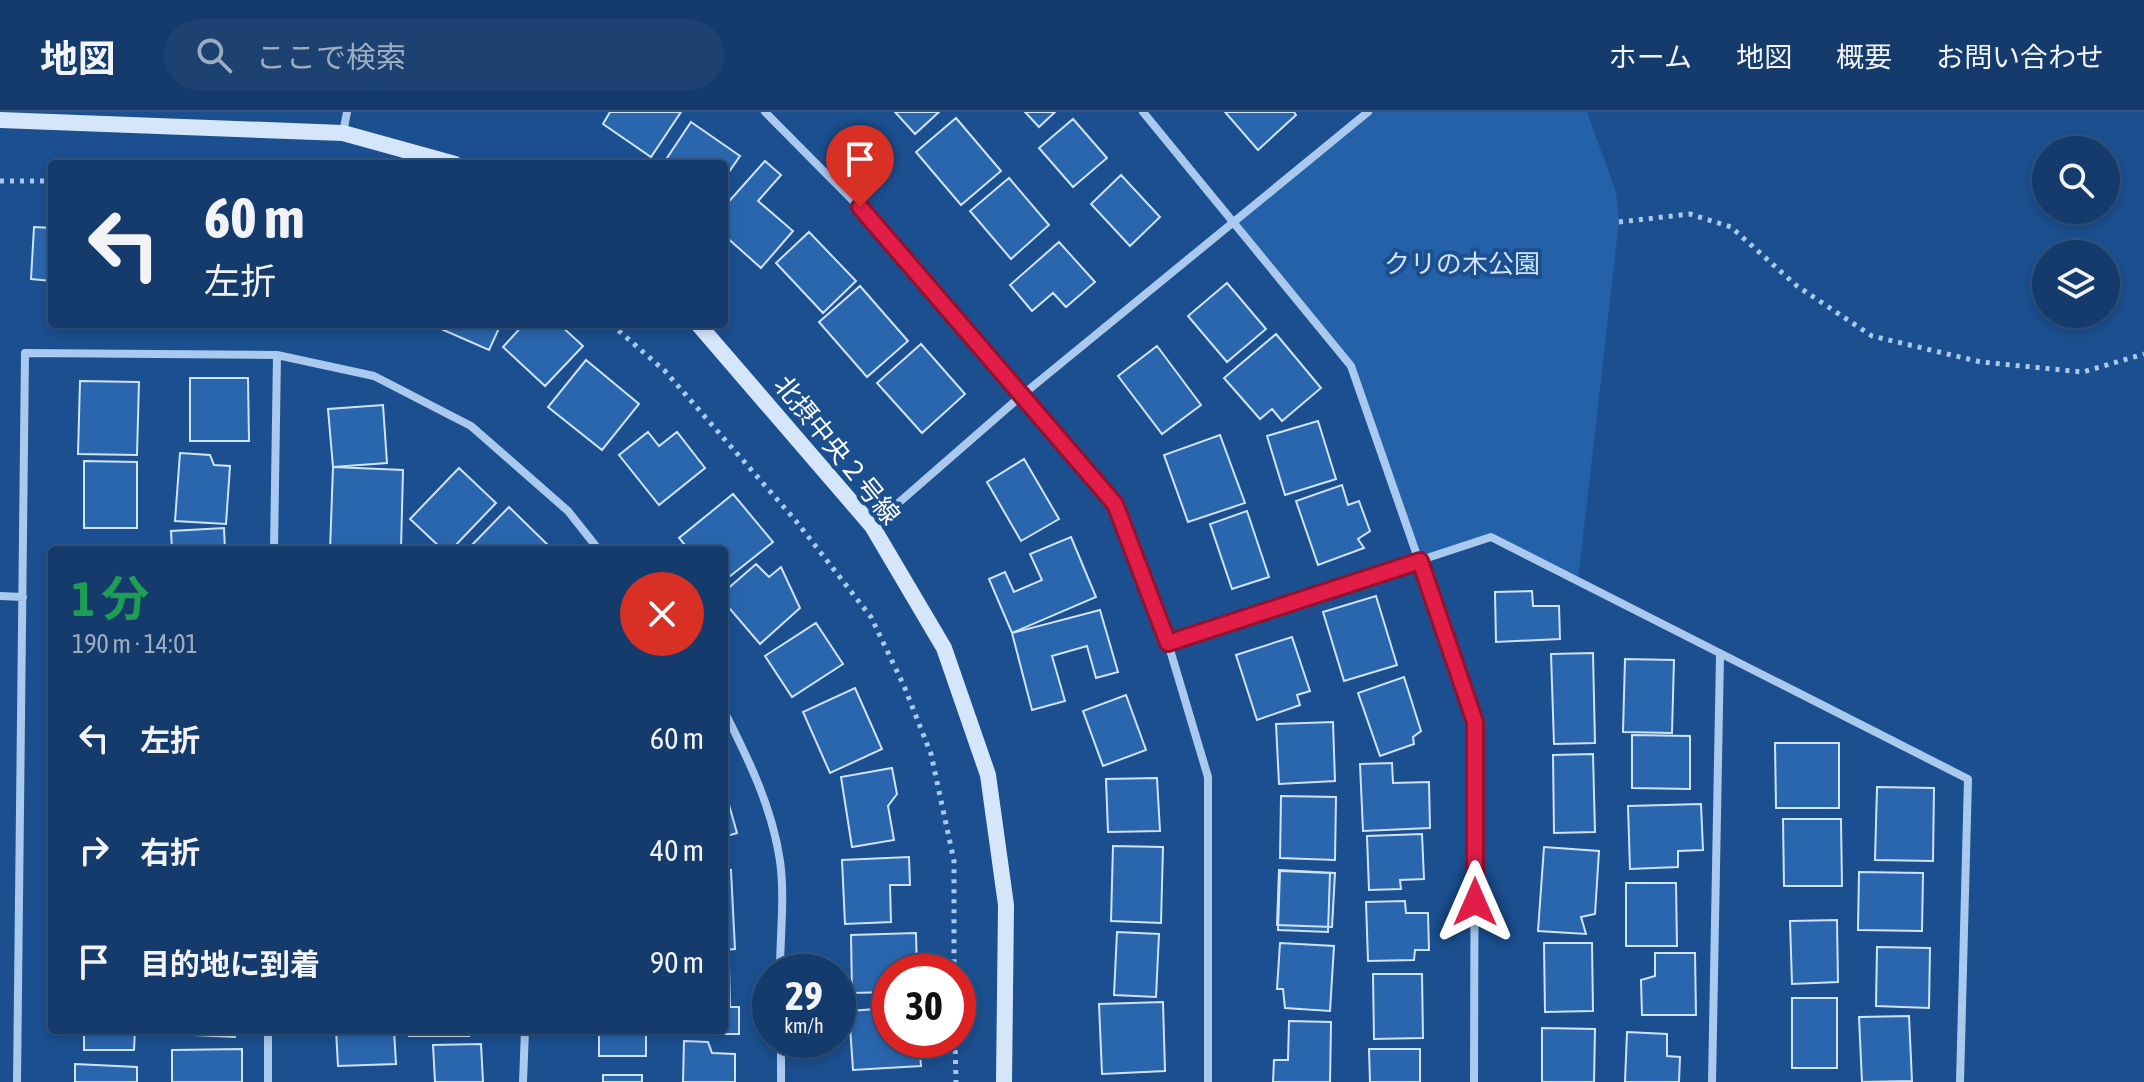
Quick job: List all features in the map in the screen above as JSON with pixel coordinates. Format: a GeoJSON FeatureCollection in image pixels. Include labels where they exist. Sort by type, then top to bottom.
{"type":"FeatureCollection","features":[{"type":"Feature","properties":{"kind":"street"},"geometry":{"type":"LineString","coordinates":[[343,133],[347,112]]}},
{"type":"Feature","properties":{"kind":"street"},"geometry":{"type":"LineString","coordinates":[[765,112],[878,226],[1115,504],[1168,643],[1208,777],[1208,1082]]}},
{"type":"Feature","properties":{"kind":"street"},"geometry":{"type":"LineString","coordinates":[[1143,112],[1236,221],[1351,366],[1475,722],[1474,1082]]}},
{"type":"Feature","properties":{"kind":"street"},"geometry":{"type":"LineString","coordinates":[[872,526],[1021,396],[1368,112]]}},
{"type":"Feature","properties":{"kind":"street"},"geometry":{"type":"LineString","coordinates":[[0,120],[343,133],[441,160]]}},
{"type":"Feature","properties":{"kind":"street","name":"北摂中央２号線"},"geometry":{"type":"LineString","coordinates":[[701,328],[872,526],[944,648],[988,775],[1006,905],[1004,1082]]}},
{"type":"Feature","properties":{"kind":"street"},"geometry":{"type":"LineString","coordinates":[[17,1082],[25,353],[277,355],[374,376],[471,426],[568,511],[596,546]]}},
{"type":"Feature","properties":{"kind":"street"},"geometry":{"type":"LineString","coordinates":[[274,546],[277,355]]}},
{"type":"Feature","properties":{"kind":"street"},"geometry":{"type":"LineString","coordinates":[[1168,643],[1491,537],[1968,779],[1960,1082]]}},
{"type":"Feature","properties":{"kind":"street"},"geometry":{"type":"LineString","coordinates":[[0,596],[23,597]]}},
{"type":"Feature","properties":{"kind":"street"},"geometry":{"type":"LineString","coordinates":[[1712,1082],[1720,655]]}},
{"type":"Feature","properties":{"kind":"street"},"geometry":{"type":"LineString","coordinates":[[728,719],[749,759],[767,810],[780,862],[780,954]]}},
{"type":"Feature","properties":{"kind":"street"},"geometry":{"type":"LineString","coordinates":[[268,1034],[268,1082]]}},
{"type":"Feature","properties":{"kind":"street"},"geometry":{"type":"LineString","coordinates":[[523,1082],[525,1034]]}},
{"type":"Feature","properties":{"kind":"street"},"geometry":{"type":"LineString","coordinates":[[781,1058],[781,1082]]}},
{"type":"Feature","properties":{"kind":"path"},"geometry":{"type":"LineString","coordinates":[[0,181],[48,181]]}},
{"type":"Feature","properties":{"kind":"path"},"geometry":{"type":"LineString","coordinates":[[1619,222],[1690,214],[1731,227],[1797,286],[1872,336],[1981,362],[2083,372],[2144,354]]}},
{"type":"Feature","properties":{"kind":"path"},"geometry":{"type":"LineString","coordinates":[[616,328],[665,371],[796,521],[871,617],[904,686],[931,754],[954,861],[954,954]]}},
{"type":"Feature","properties":{"kind":"path"},"geometry":{"type":"LineString","coordinates":[[955,1058],[956,1082]]}},
{"type":"Feature","properties":{"kind":"green space","name":"クリの木公園"},"geometry":{"type":"Polygon","coordinates":[[[1368,112],[1587,112],[1616,192],[1619,222],[1578,581],[1491,537],[1420,561],[1351,366],[1236,221],[1368,112]]]}},
{"type":"Feature","properties":{"kind":"building"},"geometry":{"type":"Polygon","coordinates":[[[610,112],[681,112],[651,157],[603,124],[610,112]]]}},
{"type":"Feature","properties":{"kind":"building"},"geometry":{"type":"Polygon","coordinates":[[[895,112],[939,112],[915,134],[895,112]]]}},
{"type":"Feature","properties":{"kind":"building"},"geometry":{"type":"Polygon","coordinates":[[[1025,112],[1055,112],[1039,127],[1025,112]]]}},
{"type":"Feature","properties":{"kind":"building"},"geometry":{"type":"Polygon","coordinates":[[[1225,112],[1294,112],[1296,115],[1258,150],[1225,112]]]}},
{"type":"Feature","properties":{"kind":"building"},"geometry":{"type":"Polygon","coordinates":[[[956,118],[1001,171],[961,205],[916,152],[956,118]]]}},
{"type":"Feature","properties":{"kind":"building"},"geometry":{"type":"Polygon","coordinates":[[[1073,119],[1107,158],[1073,187],[1039,148],[1073,119]]]}},
{"type":"Feature","properties":{"kind":"building"},"geometry":{"type":"Polygon","coordinates":[[[691,122],[740,156],[728,173],[728,160],[666,160],[691,122]]]}},
{"type":"Feature","properties":{"kind":"building"},"geometry":{"type":"Polygon","coordinates":[[[765,161],[781,175],[758,201],[793,231],[761,268],[728,239],[728,203],[765,161]]]}},
{"type":"Feature","properties":{"kind":"building"},"geometry":{"type":"Polygon","coordinates":[[[1121,175],[1160,217],[1130,246],[1091,204],[1121,175]]]}},
{"type":"Feature","properties":{"kind":"building"},"geometry":{"type":"Polygon","coordinates":[[[1009,178],[1049,225],[1011,259],[970,211],[1009,178]]]}},
{"type":"Feature","properties":{"kind":"building"},"geometry":{"type":"Polygon","coordinates":[[[34,227],[48,228],[48,281],[31,279],[34,227]]]}},
{"type":"Feature","properties":{"kind":"building"},"geometry":{"type":"Polygon","coordinates":[[[809,232],[856,281],[823,313],[776,263],[809,232]]]}},
{"type":"Feature","properties":{"kind":"building"},"geometry":{"type":"Polygon","coordinates":[[[1059,242],[1095,282],[1066,307],[1053,293],[1032,311],[1010,285],[1059,242]]]}},
{"type":"Feature","properties":{"kind":"building"},"geometry":{"type":"Polygon","coordinates":[[[1227,283],[1266,329],[1227,362],[1188,316],[1227,283]]]}},
{"type":"Feature","properties":{"kind":"building"},"geometry":{"type":"Polygon","coordinates":[[[860,286],[908,341],[867,377],[819,322],[860,286]]]}},
{"type":"Feature","properties":{"kind":"building"},"geometry":{"type":"Polygon","coordinates":[[[441,328],[499,328],[489,350],[441,328]]]}},
{"type":"Feature","properties":{"kind":"building"},"geometry":{"type":"Polygon","coordinates":[[[520,328],[563,328],[583,346],[545,386],[503,347],[520,328]]]}},
{"type":"Feature","properties":{"kind":"building"},"geometry":{"type":"Polygon","coordinates":[[[1276,334],[1321,388],[1282,421],[1272,409],[1260,419],[1224,378],[1276,334]]]}},
{"type":"Feature","properties":{"kind":"building"},"geometry":{"type":"Polygon","coordinates":[[[921,344],[965,394],[922,433],[877,383],[921,344]]]}},
{"type":"Feature","properties":{"kind":"building"},"geometry":{"type":"Polygon","coordinates":[[[1157,346],[1201,405],[1162,434],[1118,376],[1157,346]]]}},
{"type":"Feature","properties":{"kind":"building"},"geometry":{"type":"Polygon","coordinates":[[[586,360],[639,404],[602,450],[548,407],[586,360]]]}},
{"type":"Feature","properties":{"kind":"building"},"geometry":{"type":"Polygon","coordinates":[[[190,378],[248,378],[249,441],[190,441],[190,378]]]}},
{"type":"Feature","properties":{"kind":"building"},"geometry":{"type":"Polygon","coordinates":[[[80,381],[139,382],[137,455],[78,454],[80,381]]]}},
{"type":"Feature","properties":{"kind":"building"},"geometry":{"type":"Polygon","coordinates":[[[383,405],[387,463],[333,467],[328,409],[383,405]]]}},
{"type":"Feature","properties":{"kind":"building"},"geometry":{"type":"Polygon","coordinates":[[[1318,421],[1336,479],[1285,495],[1267,436],[1318,421]]]}},
{"type":"Feature","properties":{"kind":"building"},"geometry":{"type":"Polygon","coordinates":[[[648,432],[659,446],[677,432],[705,468],[659,505],[619,455],[648,432]]]}},
{"type":"Feature","properties":{"kind":"building"},"geometry":{"type":"Polygon","coordinates":[[[1220,435],[1245,503],[1188,522],[1164,455],[1220,435]]]}},
{"type":"Feature","properties":{"kind":"building"},"geometry":{"type":"Polygon","coordinates":[[[180,453],[210,455],[214,465],[230,466],[226,524],[175,521],[180,453]]]}},
{"type":"Feature","properties":{"kind":"building"},"geometry":{"type":"Polygon","coordinates":[[[1024,459],[1059,519],[1021,541],[987,482],[1024,459]]]}},
{"type":"Feature","properties":{"kind":"building"},"geometry":{"type":"Polygon","coordinates":[[[84,461],[137,462],[137,528],[84,528],[84,461]]]}},
{"type":"Feature","properties":{"kind":"building"},"geometry":{"type":"Polygon","coordinates":[[[333,467],[403,470],[401,546],[330,546],[333,467]]]}},
{"type":"Feature","properties":{"kind":"building"},"geometry":{"type":"Polygon","coordinates":[[[459,468],[496,503],[455,546],[439,546],[410,519],[459,468]]]}},
{"type":"Feature","properties":{"kind":"building"},"geometry":{"type":"Polygon","coordinates":[[[1342,485],[1348,505],[1359,501],[1370,531],[1358,539],[1364,548],[1318,565],[1296,501],[1342,485]]]}},
{"type":"Feature","properties":{"kind":"building"},"geometry":{"type":"Polygon","coordinates":[[[733,494],[773,542],[728,578],[728,546],[686,546],[679,538],[733,494]]]}},
{"type":"Feature","properties":{"kind":"building"},"geometry":{"type":"Polygon","coordinates":[[[509,507],[549,546],[471,546],[509,507]]]}},
{"type":"Feature","properties":{"kind":"building"},"geometry":{"type":"Polygon","coordinates":[[[1247,511],[1269,577],[1232,589],[1210,524],[1247,511]]]}},
{"type":"Feature","properties":{"kind":"building"},"geometry":{"type":"Polygon","coordinates":[[[224,528],[225,546],[172,546],[171,531],[224,528]]]}},
{"type":"Feature","properties":{"kind":"building"},"geometry":{"type":"Polygon","coordinates":[[[1071,537],[1096,597],[1012,633],[989,579],[1005,572],[1014,592],[1042,580],[1030,554],[1071,537]]]}},
{"type":"Feature","properties":{"kind":"building"},"geometry":{"type":"Polygon","coordinates":[[[756,564],[769,577],[781,567],[800,608],[760,644],[728,607],[728,588],[756,564]]]}},
{"type":"Feature","properties":{"kind":"building"},"geometry":{"type":"Polygon","coordinates":[[[1532,591],[1533,606],[1559,606],[1560,639],[1496,642],[1495,592],[1532,591]]]}},
{"type":"Feature","properties":{"kind":"building"},"geometry":{"type":"Polygon","coordinates":[[[1376,596],[1397,665],[1344,681],[1323,612],[1376,596]]]}},
{"type":"Feature","properties":{"kind":"building"},"geometry":{"type":"Polygon","coordinates":[[[1100,610],[1118,672],[1096,678],[1087,646],[1052,656],[1065,701],[1032,710],[1012,633],[1100,610]]]}},
{"type":"Feature","properties":{"kind":"building"},"geometry":{"type":"Polygon","coordinates":[[[816,623],[843,664],[792,697],[765,656],[816,623]]]}},
{"type":"Feature","properties":{"kind":"building"},"geometry":{"type":"Polygon","coordinates":[[[1292,637],[1310,691],[1297,695],[1300,705],[1257,720],[1236,655],[1292,637]]]}},
{"type":"Feature","properties":{"kind":"building"},"geometry":{"type":"Polygon","coordinates":[[[1593,653],[1595,743],[1554,744],[1551,654],[1593,653]]]}},
{"type":"Feature","properties":{"kind":"building"},"geometry":{"type":"Polygon","coordinates":[[[1625,659],[1674,660],[1672,733],[1623,732],[1625,659]]]}},
{"type":"Feature","properties":{"kind":"building"},"geometry":{"type":"Polygon","coordinates":[[[1404,677],[1421,731],[1413,737],[1414,744],[1380,756],[1358,693],[1404,677]]]}},
{"type":"Feature","properties":{"kind":"building"},"geometry":{"type":"Polygon","coordinates":[[[855,688],[882,749],[830,773],[803,712],[855,688]]]}},
{"type":"Feature","properties":{"kind":"building"},"geometry":{"type":"Polygon","coordinates":[[[1126,695],[1146,750],[1103,766],[1083,711],[1126,695]]]}},
{"type":"Feature","properties":{"kind":"building"},"geometry":{"type":"Polygon","coordinates":[[[1333,722],[1335,781],[1279,784],[1276,724],[1333,722]]]}},
{"type":"Feature","properties":{"kind":"building"},"geometry":{"type":"Polygon","coordinates":[[[1632,735],[1690,736],[1690,789],[1632,788],[1632,735]]]}},
{"type":"Feature","properties":{"kind":"building"},"geometry":{"type":"Polygon","coordinates":[[[1775,743],[1839,743],[1839,808],[1776,808],[1775,743]]]}},
{"type":"Feature","properties":{"kind":"building"},"geometry":{"type":"Polygon","coordinates":[[[1593,754],[1595,832],[1554,833],[1553,755],[1593,754]]]}},
{"type":"Feature","properties":{"kind":"building"},"geometry":{"type":"Polygon","coordinates":[[[1392,763],[1393,783],[1429,782],[1430,828],[1363,831],[1360,764],[1392,763]]]}},
{"type":"Feature","properties":{"kind":"building"},"geometry":{"type":"Polygon","coordinates":[[[892,768],[897,794],[888,806],[894,840],[852,847],[841,777],[892,768]]]}},
{"type":"Feature","properties":{"kind":"building"},"geometry":{"type":"Polygon","coordinates":[[[1157,778],[1160,831],[1108,832],[1106,779],[1157,778]]]}},
{"type":"Feature","properties":{"kind":"building"},"geometry":{"type":"Polygon","coordinates":[[[1877,787],[1934,788],[1933,861],[1875,860],[1877,787]]]}},
{"type":"Feature","properties":{"kind":"building"},"geometry":{"type":"Polygon","coordinates":[[[1281,796],[1336,797],[1335,860],[1280,858],[1281,796]]]}},
{"type":"Feature","properties":{"kind":"building"},"geometry":{"type":"Polygon","coordinates":[[[728,801],[737,833],[728,836],[728,801]]]}},
{"type":"Feature","properties":{"kind":"building"},"geometry":{"type":"Polygon","coordinates":[[[1701,804],[1703,850],[1678,851],[1678,867],[1630,869],[1628,806],[1701,804]]]}},
{"type":"Feature","properties":{"kind":"building"},"geometry":{"type":"Polygon","coordinates":[[[1783,819],[1841,819],[1842,886],[1784,886],[1783,819]]]}},
{"type":"Feature","properties":{"kind":"building"},"geometry":{"type":"Polygon","coordinates":[[[1422,834],[1424,879],[1400,880],[1401,889],[1369,890],[1367,836],[1422,834]]]}},
{"type":"Feature","properties":{"kind":"building"},"geometry":{"type":"Polygon","coordinates":[[[1113,846],[1163,847],[1161,923],[1111,921],[1113,846]]]}},
{"type":"Feature","properties":{"kind":"building"},"geometry":{"type":"Polygon","coordinates":[[[1544,847],[1599,851],[1595,914],[1581,917],[1586,934],[1538,931],[1544,847]]]}},
{"type":"Feature","properties":{"kind":"building"},"geometry":{"type":"Polygon","coordinates":[[[909,857],[910,885],[890,885],[891,922],[845,924],[842,860],[909,857]]]}},
{"type":"Feature","properties":{"kind":"building"},"geometry":{"type":"Polygon","coordinates":[[[728,870],[731,870],[735,949],[728,950],[728,870]]]}},
{"type":"Feature","properties":{"kind":"building"},"geometry":{"type":"Polygon","coordinates":[[[1279,870],[1335,873],[1332,927],[1277,925],[1279,870]]]}},
{"type":"Feature","properties":{"kind":"building"},"geometry":{"type":"Polygon","coordinates":[[[1280,871],[1330,873],[1328,932],[1278,930],[1280,871]]]}},
{"type":"Feature","properties":{"kind":"building"},"geometry":{"type":"Polygon","coordinates":[[[1859,872],[1923,873],[1922,931],[1858,930],[1859,872]]]}},
{"type":"Feature","properties":{"kind":"building"},"geometry":{"type":"Polygon","coordinates":[[[1626,883],[1676,883],[1677,946],[1626,946],[1626,883]]]}},
{"type":"Feature","properties":{"kind":"building"},"geometry":{"type":"Polygon","coordinates":[[[1405,901],[1406,913],[1428,913],[1429,950],[1415,950],[1414,960],[1368,961],[1366,902],[1405,901]]]}},
{"type":"Feature","properties":{"kind":"building"},"geometry":{"type":"Polygon","coordinates":[[[1837,920],[1838,982],[1792,984],[1790,921],[1837,920]]]}},
{"type":"Feature","properties":{"kind":"building"},"geometry":{"type":"Polygon","coordinates":[[[1117,932],[1159,934],[1156,997],[1114,995],[1117,932]]]}},
{"type":"Feature","properties":{"kind":"building"},"geometry":{"type":"Polygon","coordinates":[[[916,933],[917,954],[872,954],[872,992],[856,993],[856,954],[851,954],[851,935],[916,933]]]}},
{"type":"Feature","properties":{"kind":"building"},"geometry":{"type":"Polygon","coordinates":[[[1280,943],[1334,946],[1330,1011],[1285,1008],[1283,989],[1277,989],[1280,943]]]}},
{"type":"Feature","properties":{"kind":"building"},"geometry":{"type":"Polygon","coordinates":[[[1544,943],[1592,943],[1593,1011],[1545,1012],[1544,943]]]}},
{"type":"Feature","properties":{"kind":"building"},"geometry":{"type":"Polygon","coordinates":[[[1877,947],[1930,948],[1929,1008],[1876,1006],[1877,947]]]}},
{"type":"Feature","properties":{"kind":"building"},"geometry":{"type":"Polygon","coordinates":[[[1655,953],[1695,953],[1696,1015],[1642,1015],[1641,980],[1655,976],[1655,953]]]}},
{"type":"Feature","properties":{"kind":"building"},"geometry":{"type":"Polygon","coordinates":[[[728,965],[730,1007],[739,1007],[739,1034],[728,1034],[728,965]]]}},
{"type":"Feature","properties":{"kind":"building"},"geometry":{"type":"Polygon","coordinates":[[[1373,974],[1422,974],[1423,1038],[1374,1039],[1373,974]]]}},
{"type":"Feature","properties":{"kind":"building"},"geometry":{"type":"Polygon","coordinates":[[[1792,998],[1837,998],[1837,1068],[1792,1068],[1792,998]]]}},
{"type":"Feature","properties":{"kind":"building"},"geometry":{"type":"Polygon","coordinates":[[[1163,1002],[1165,1071],[1102,1074],[1099,1004],[1163,1002]]]}},
{"type":"Feature","properties":{"kind":"building"},"geometry":{"type":"Polygon","coordinates":[[[872,1009],[872,1058],[920,1058],[921,1066],[853,1070],[856,1010],[872,1009]]]}},
{"type":"Feature","properties":{"kind":"building"},"geometry":{"type":"Polygon","coordinates":[[[1909,1016],[1912,1081],[1862,1082],[1859,1017],[1909,1016]]]}},
{"type":"Feature","properties":{"kind":"building"},"geometry":{"type":"Polygon","coordinates":[[[1289,1021],[1331,1022],[1330,1082],[1273,1082],[1274,1060],[1288,1060],[1289,1021]]]}},
{"type":"Feature","properties":{"kind":"building"},"geometry":{"type":"Polygon","coordinates":[[[1542,1028],[1595,1029],[1594,1082],[1542,1082],[1542,1028]]]}},
{"type":"Feature","properties":{"kind":"building"},"geometry":{"type":"Polygon","coordinates":[[[1627,1032],[1667,1034],[1667,1056],[1680,1057],[1679,1082],[1625,1082],[1627,1032]]]}},
{"type":"Feature","properties":{"kind":"building"},"geometry":{"type":"Polygon","coordinates":[[[84,1034],[135,1034],[134,1050],[84,1050],[84,1034]]]}},
{"type":"Feature","properties":{"kind":"building"},"geometry":{"type":"Polygon","coordinates":[[[171,1034],[235,1034],[235,1037],[171,1034]]]}},
{"type":"Feature","properties":{"kind":"building"},"geometry":{"type":"Polygon","coordinates":[[[336,1034],[394,1034],[396,1064],[338,1066],[336,1034]]]}},
{"type":"Feature","properties":{"kind":"building"},"geometry":{"type":"Polygon","coordinates":[[[409,1034],[469,1034],[469,1036],[409,1034]]]}},
{"type":"Feature","properties":{"kind":"building"},"geometry":{"type":"Polygon","coordinates":[[[599,1034],[646,1034],[646,1056],[599,1056],[599,1034]]]}},
{"type":"Feature","properties":{"kind":"building"},"geometry":{"type":"Polygon","coordinates":[[[684,1041],[708,1042],[712,1053],[735,1054],[735,1082],[683,1082],[684,1041]]]}},
{"type":"Feature","properties":{"kind":"building"},"geometry":{"type":"Polygon","coordinates":[[[481,1044],[483,1082],[435,1082],[433,1045],[481,1044]]]}},
{"type":"Feature","properties":{"kind":"building"},"geometry":{"type":"Polygon","coordinates":[[[242,1049],[242,1082],[172,1082],[172,1050],[242,1049]]]}},
{"type":"Feature","properties":{"kind":"building"},"geometry":{"type":"Polygon","coordinates":[[[1369,1049],[1420,1049],[1420,1082],[1370,1082],[1369,1049]]]}},
{"type":"Feature","properties":{"kind":"building"},"geometry":{"type":"Polygon","coordinates":[[[75,1064],[137,1067],[137,1082],[75,1082],[75,1064]]]}},
{"type":"Feature","properties":{"kind":"building"},"geometry":{"type":"Polygon","coordinates":[[[603,1075],[642,1075],[642,1082],[603,1082],[603,1075]]]}},
{"type":"Feature","properties":{"kind":"route"},"geometry":{"type":"LineString","coordinates":[[860,207],[1115,504],[1168,643],[1420,561],[1475,722],[1475,902]]}}]}
